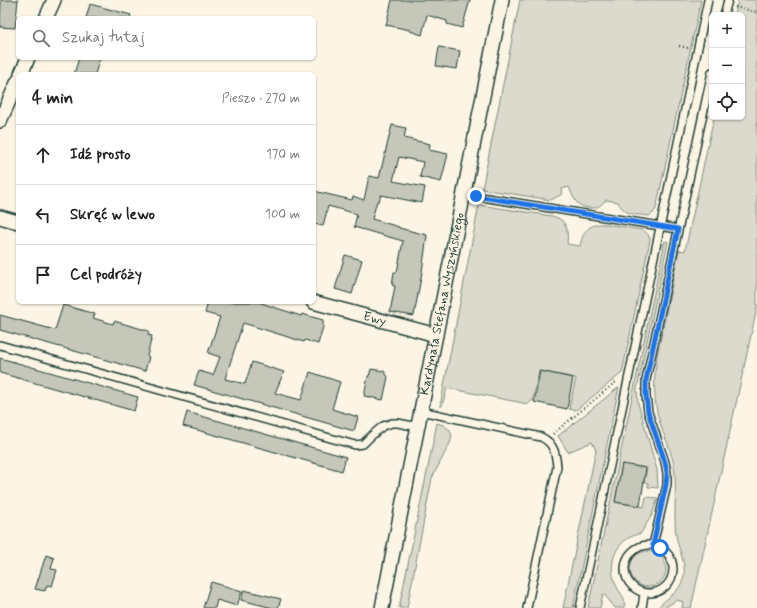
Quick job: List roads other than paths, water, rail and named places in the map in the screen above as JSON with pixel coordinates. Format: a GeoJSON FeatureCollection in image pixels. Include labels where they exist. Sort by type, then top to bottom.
{"type":"FeatureCollection","features":[{"type":"Feature","properties":{"kind":"street"},"geometry":{"type":"LineString","coordinates":[[47,16],[54,0]]}},
{"type":"Feature","properties":{"kind":"street","name":"Kardynała Stefana Wyszyńskiego"},"geometry":{"type":"LineString","coordinates":[[382,608],[502,0]]}},
{"type":"Feature","properties":{"kind":"street"},"geometry":{"type":"LineString","coordinates":[[22,72],[27,60]]}},
{"type":"Feature","properties":{"kind":"street"},"geometry":{"type":"LineString","coordinates":[[0,121],[16,85]]}},
{"type":"Feature","properties":{"kind":"street"},"geometry":{"type":"LineString","coordinates":[[0,217],[16,221]]}},
{"type":"Feature","properties":{"kind":"street","name":"Ewy"},"geometry":{"type":"LineString","coordinates":[[316,303],[436,335]]}},
{"type":"Feature","properties":{"kind":"lane"},"geometry":{"type":"LineString","coordinates":[[580,608],[708,0]]}},
{"type":"Feature","properties":{"kind":"lane"},"geometry":{"type":"LineString","coordinates":[[725,12],[727,2]]}},
{"type":"Feature","properties":{"kind":"lane"},"geometry":{"type":"LineString","coordinates":[[653,545],[666,485],[667,473],[665,462],[648,412],[646,380],[709,84]]}},
{"type":"Feature","properties":{"kind":"lane"},"geometry":{"type":"LineString","coordinates":[[464,194],[678,229]]}},
{"type":"Feature","properties":{"kind":"lane"},"geometry":{"type":"LineString","coordinates":[[0,345],[355,445],[363,444],[383,426],[392,423],[418,427]]}},
{"type":"Feature","properties":{"kind":"lane"},"geometry":{"type":"LineString","coordinates":[[421,411],[541,437],[547,440],[554,448],[557,467],[527,608]]}},
{"type":"Feature","properties":{"kind":"lane"},"geometry":{"type":"LineString","coordinates":[[653,545],[666,552],[671,559],[673,574],[670,581],[659,592],[644,594],[637,591],[626,580],[624,565],[627,558],[638,547],[653,545]]}},
{"type":"Feature","properties":{"kind":"lane"},"geometry":{"type":"LineString","coordinates":[[642,608],[644,594]]}}]}
